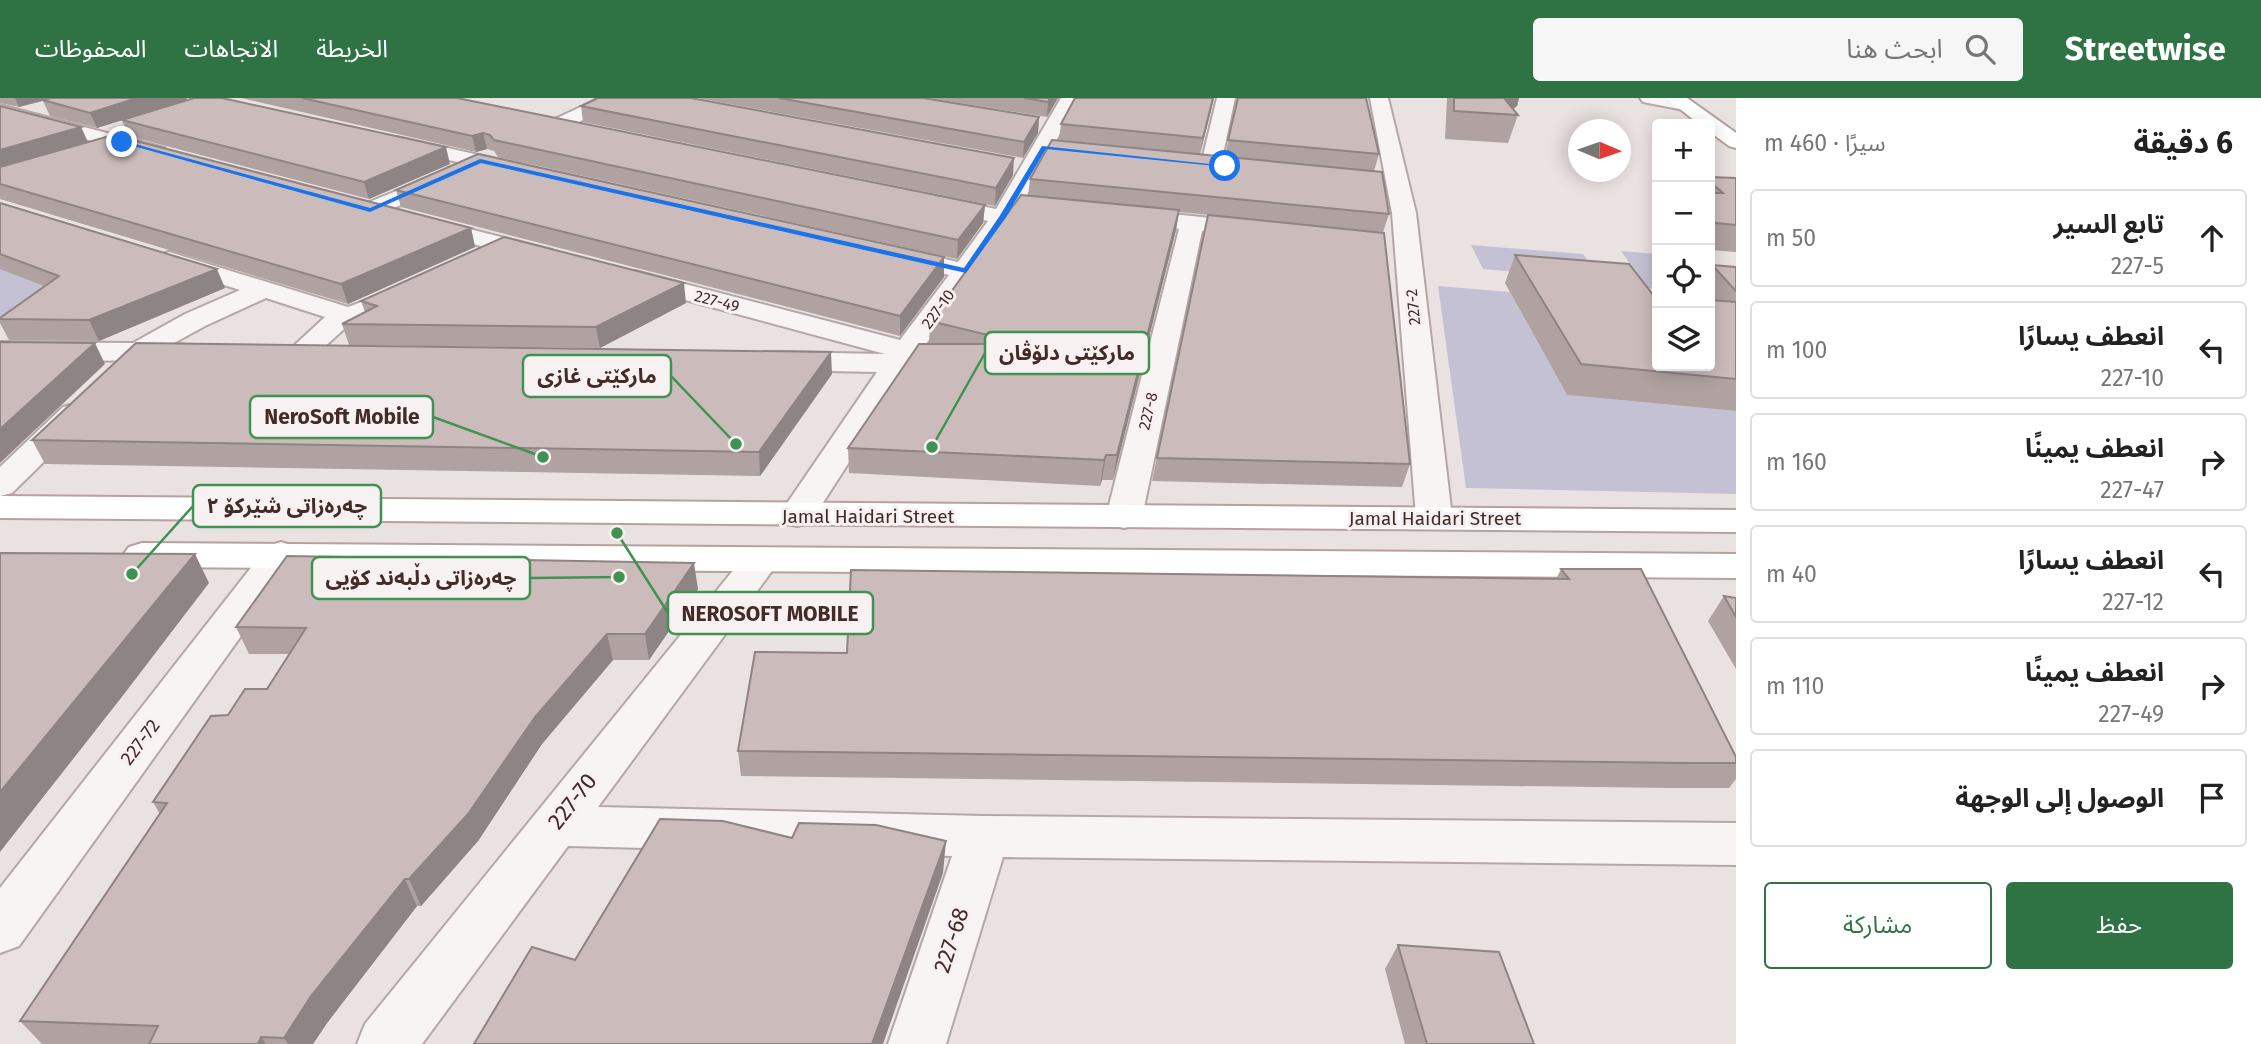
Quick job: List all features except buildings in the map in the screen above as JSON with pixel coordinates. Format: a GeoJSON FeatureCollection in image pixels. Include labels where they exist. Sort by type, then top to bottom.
{"type":"FeatureCollection","features":[{"type":"Feature","properties":{"kind":"main road"},"geometry":{"type":"LineString","coordinates":[[1679,101],[1736,142]]}},
{"type":"Feature","properties":{"kind":"main road","name":"Jamal Haidari Street"},"geometry":{"type":"LineString","coordinates":[[0,508],[1736,521]]}},
{"type":"Feature","properties":{"kind":"main road"},"geometry":{"type":"LineString","coordinates":[[173,509],[121,554],[761,560],[1643,582],[1736,566]]}},
{"type":"Feature","properties":{"kind":"street"},"geometry":{"type":"LineString","coordinates":[[370,210],[615,98]]}},
{"type":"Feature","properties":{"kind":"street","name":"227-10"},"geometry":{"type":"LineString","coordinates":[[797,515],[902,357],[966,271],[1016,210],[1050,148],[1070,98]]}},
{"type":"Feature","properties":{"kind":"street"},"geometry":{"type":"LineString","coordinates":[[1186,162],[1218,165],[1226,98]]}},
{"type":"Feature","properties":{"kind":"street","name":"227-2"},"geometry":{"type":"LineString","coordinates":[[1379,98],[1384,182],[1407,245],[1434,517]]}},
{"type":"Feature","properties":{"kind":"street"},"geometry":{"type":"LineString","coordinates":[[1649,98],[1679,101]]}},
{"type":"Feature","properties":{"kind":"street"},"geometry":{"type":"LineString","coordinates":[[7,116],[57,105]]}},
{"type":"Feature","properties":{"kind":"street"},"geometry":{"type":"LineString","coordinates":[[7,116],[174,156]]}},
{"type":"Feature","properties":{"kind":"street"},"geometry":{"type":"LineString","coordinates":[[525,117],[599,132]]}},
{"type":"Feature","properties":{"kind":"street"},"geometry":{"type":"LineString","coordinates":[[1005,164],[1050,148],[1028,122]]}},
{"type":"Feature","properties":{"kind":"street"},"geometry":{"type":"LineString","coordinates":[[372,137],[534,173]]}},
{"type":"Feature","properties":{"kind":"street"},"geometry":{"type":"LineString","coordinates":[[908,198],[1016,210]]}},
{"type":"Feature","properties":{"kind":"street"},"geometry":{"type":"LineString","coordinates":[[344,203],[559,259]]}},
{"type":"Feature","properties":{"kind":"street"},"geometry":{"type":"LineString","coordinates":[[1101,214],[1286,233]]}},
{"type":"Feature","properties":{"kind":"street","name":"227-8"},"geometry":{"type":"LineString","coordinates":[[1124,517],[1192,223]]}},
{"type":"Feature","properties":{"kind":"street"},"geometry":{"type":"LineString","coordinates":[[1380,242],[1407,245]]}},
{"type":"Feature","properties":{"kind":"street"},"geometry":{"type":"LineString","coordinates":[[470,261],[506,245]]}},
{"type":"Feature","properties":{"kind":"street"},"geometry":{"type":"LineString","coordinates":[[871,249],[966,271]]}},
{"type":"Feature","properties":{"kind":"street"},"geometry":{"type":"LineString","coordinates":[[146,253],[350,316]]}},
{"type":"Feature","properties":{"kind":"street","name":"227-49"},"geometry":{"type":"LineString","coordinates":[[613,273],[902,357]]}},
{"type":"Feature","properties":{"kind":"street"},"geometry":{"type":"LineString","coordinates":[[0,486],[140,351],[195,320],[265,289]]}},
{"type":"Feature","properties":{"kind":"street"},"geometry":{"type":"LineString","coordinates":[[342,355],[287,354],[334,323],[386,299]]}},
{"type":"Feature","properties":{"kind":"street"},"geometry":{"type":"LineString","coordinates":[[0,351],[207,352]]}},
{"type":"Feature","properties":{"kind":"street"},"geometry":{"type":"LineString","coordinates":[[745,361],[902,357]]}},
{"type":"Feature","properties":{"kind":"street","name":"227-72"},"geometry":{"type":"LineString","coordinates":[[0,929],[281,554]]}},
{"type":"Feature","properties":{"kind":"street","name":"227-70"},"geometry":{"type":"LineString","coordinates":[[386,1044],[552,826],[761,560]]}},
{"type":"Feature","properties":{"kind":"street"},"geometry":{"type":"LineString","coordinates":[[552,826],[984,836],[1736,844]]}},
{"type":"Feature","properties":{"kind":"street","name":"227-68"},"geometry":{"type":"LineString","coordinates":[[917,1044],[984,836]]}},
{"type":"Feature","properties":{"kind":"shaded area"},"geometry":{"type":"Polygon","coordinates":[[[1471,245],[1583,254],[1601,279],[1483,269],[1471,245]]]}},
{"type":"Feature","properties":{"kind":"shaded area"},"geometry":{"type":"Polygon","coordinates":[[[1621,251],[1652,254],[1652,288],[1647,288],[1621,251]]]}},
{"type":"Feature","properties":{"kind":"shaded area"},"geometry":{"type":"Polygon","coordinates":[[[0,265],[124,266],[0,324],[0,265]]]}},
{"type":"Feature","properties":{"kind":"shaded area"},"geometry":{"type":"Polygon","coordinates":[[[1438,286],[1510,292],[1567,395],[1736,411],[1736,494],[1466,488],[1438,286]]]}},
{"type":"Feature","properties":{"kind":"place","name":"ماركێتی غازی"},"geometry":{"type":"Point","coordinates":[736,444]}},
{"type":"Feature","properties":{"kind":"place","name":"ماركێتی دلۆڤان"},"geometry":{"type":"Point","coordinates":[932,447]}},
{"type":"Feature","properties":{"kind":"place","name":"NeroSoft Mobile"},"geometry":{"type":"Point","coordinates":[543,457]}},
{"type":"Feature","properties":{"kind":"place","name":"NEROSOFT MOBILE"},"geometry":{"type":"Point","coordinates":[617,533]}},
{"type":"Feature","properties":{"kind":"place","name":"چەرەزاتی شێرکۆ ٢"},"geometry":{"type":"Point","coordinates":[132,574]}},
{"type":"Feature","properties":{"kind":"place","name":"چەرەزاتی دڵبەند کۆیی"},"geometry":{"type":"Point","coordinates":[619,577]}},
{"type":"Feature","properties":{"kind":"route"},"geometry":{"type":"LineString","coordinates":[[122,142],[370,210],[480,161],[966,271],[1003,217],[1044,147],[1225,166]]}}]}
